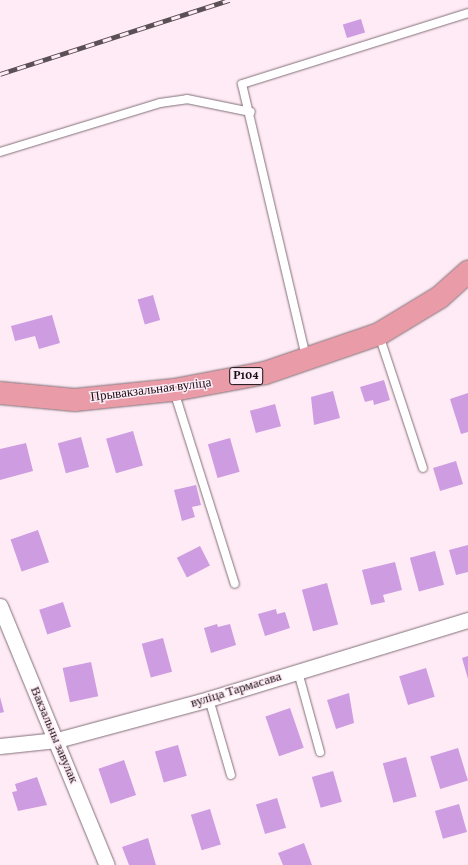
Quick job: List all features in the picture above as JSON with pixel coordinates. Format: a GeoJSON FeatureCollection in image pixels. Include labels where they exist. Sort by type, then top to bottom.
{"type":"FeatureCollection","features":[{"type":"Feature","properties":{"kind":"main road","name":"Прывакзальная вуліца"},"geometry":{"type":"LineString","coordinates":[[0,393],[75,400],[174,390],[307,361],[379,334],[440,297],[468,272]]}},
{"type":"Feature","properties":{"kind":"street","name":"Вакзальны завулак"},"geometry":{"type":"LineString","coordinates":[[0,606],[57,740],[107,865]]}},
{"type":"Feature","properties":{"kind":"street","name":"вуліца Тармасава"},"geometry":{"type":"LineString","coordinates":[[0,746],[57,740],[209,699],[468,620]]}},
{"type":"Feature","properties":{"kind":"lane"},"geometry":{"type":"LineString","coordinates":[[307,361],[251,112],[242,84],[468,13]]}},
{"type":"Feature","properties":{"kind":"lane"},"geometry":{"type":"LineString","coordinates":[[0,152],[160,103],[187,99],[251,112]]}},
{"type":"Feature","properties":{"kind":"lane"},"geometry":{"type":"LineString","coordinates":[[379,334],[423,468]]}},
{"type":"Feature","properties":{"kind":"lane"},"geometry":{"type":"LineString","coordinates":[[174,390],[235,584]]}},
{"type":"Feature","properties":{"kind":"lane"},"geometry":{"type":"LineString","coordinates":[[298,672],[320,752]]}},
{"type":"Feature","properties":{"kind":"lane"},"geometry":{"type":"LineString","coordinates":[[209,699],[231,776]]}},
{"type":"Feature","properties":{"kind":"building"},"geometry":{"type":"Polygon","coordinates":[[[361,19],[365,32],[347,38],[343,25],[361,19]]]}},
{"type":"Feature","properties":{"kind":"building"},"geometry":{"type":"Polygon","coordinates":[[[153,295],[160,320],[145,324],[138,299],[153,295]]]}},
{"type":"Feature","properties":{"kind":"building"},"geometry":{"type":"Polygon","coordinates":[[[52,315],[60,343],[39,349],[35,336],[15,341],[11,326],[52,315]]]}},
{"type":"Feature","properties":{"kind":"building"},"geometry":{"type":"Polygon","coordinates":[[[384,380],[390,400],[374,405],[373,400],[365,402],[360,387],[384,380]]]}},
{"type":"Feature","properties":{"kind":"building"},"geometry":{"type":"Polygon","coordinates":[[[333,391],[340,418],[314,425],[311,397],[333,391]]]}},
{"type":"Feature","properties":{"kind":"building"},"geometry":{"type":"Polygon","coordinates":[[[468,393],[468,432],[461,434],[450,399],[468,393]]]}},
{"type":"Feature","properties":{"kind":"building"},"geometry":{"type":"Polygon","coordinates":[[[275,404],[281,426],[256,433],[250,411],[275,404]]]}},
{"type":"Feature","properties":{"kind":"building"},"geometry":{"type":"Polygon","coordinates":[[[133,431],[143,466],[116,473],[106,439],[133,431]]]}},
{"type":"Feature","properties":{"kind":"building"},"geometry":{"type":"Polygon","coordinates":[[[81,437],[89,467],[66,473],[58,443],[81,437]]]}},
{"type":"Feature","properties":{"kind":"building"},"geometry":{"type":"Polygon","coordinates":[[[230,438],[240,472],[218,478],[208,444],[230,438]]]}},
{"type":"Feature","properties":{"kind":"building"},"geometry":{"type":"Polygon","coordinates":[[[26,443],[33,471],[0,480],[0,449],[26,443]]]}},
{"type":"Feature","properties":{"kind":"building"},"geometry":{"type":"Polygon","coordinates":[[[456,461],[463,484],[440,491],[433,468],[456,461]]]}},
{"type":"Feature","properties":{"kind":"building"},"geometry":{"type":"Polygon","coordinates":[[[196,485],[201,505],[192,507],[195,517],[182,521],[174,490],[196,485]]]}},
{"type":"Feature","properties":{"kind":"building"},"geometry":{"type":"Polygon","coordinates":[[[38,530],[49,562],[22,572],[11,539],[38,530]]]}},
{"type":"Feature","properties":{"kind":"building"},"geometry":{"type":"Polygon","coordinates":[[[468,545],[468,572],[456,575],[449,550],[468,545]]]}},
{"type":"Feature","properties":{"kind":"building"},"geometry":{"type":"Polygon","coordinates":[[[200,546],[210,566],[187,577],[177,558],[200,546]]]}},
{"type":"Feature","properties":{"kind":"building"},"geometry":{"type":"Polygon","coordinates":[[[435,551],[444,585],[419,592],[410,558],[435,551]]]}},
{"type":"Feature","properties":{"kind":"building"},"geometry":{"type":"Polygon","coordinates":[[[395,562],[402,590],[383,595],[385,602],[371,605],[362,570],[395,562]]]}},
{"type":"Feature","properties":{"kind":"building"},"geometry":{"type":"Polygon","coordinates":[[[327,583],[338,625],[313,631],[302,590],[327,583]]]}},
{"type":"Feature","properties":{"kind":"building"},"geometry":{"type":"Polygon","coordinates":[[[63,602],[71,627],[47,634],[39,610],[63,602]]]}},
{"type":"Feature","properties":{"kind":"building"},"geometry":{"type":"Polygon","coordinates":[[[276,609],[277,614],[285,612],[290,628],[265,636],[258,614],[276,609]]]}},
{"type":"Feature","properties":{"kind":"building"},"geometry":{"type":"Polygon","coordinates":[[[217,624],[218,627],[230,624],[236,645],[211,653],[204,628],[217,624]]]}},
{"type":"Feature","properties":{"kind":"building"},"geometry":{"type":"Polygon","coordinates":[[[163,638],[172,672],[151,678],[142,644],[163,638]]]}},
{"type":"Feature","properties":{"kind":"building"},"geometry":{"type":"Polygon","coordinates":[[[468,656],[468,679],[462,658],[468,656]]]}},
{"type":"Feature","properties":{"kind":"building"},"geometry":{"type":"Polygon","coordinates":[[[91,662],[98,696],[70,702],[63,668],[91,662]]]}},
{"type":"Feature","properties":{"kind":"building"},"geometry":{"type":"Polygon","coordinates":[[[426,668],[435,697],[408,705],[399,676],[426,668]]]}},
{"type":"Feature","properties":{"kind":"building"},"geometry":{"type":"Polygon","coordinates":[[[349,693],[354,723],[336,729],[327,700],[349,693]]]}},
{"type":"Feature","properties":{"kind":"building"},"geometry":{"type":"Polygon","coordinates":[[[0,697],[4,712],[0,713],[0,697]]]}},
{"type":"Feature","properties":{"kind":"building"},"geometry":{"type":"Polygon","coordinates":[[[290,708],[304,748],[279,756],[265,716],[290,708]]]}},
{"type":"Feature","properties":{"kind":"building"},"geometry":{"type":"Polygon","coordinates":[[[178,745],[187,776],[164,782],[155,752],[178,745]]]}},
{"type":"Feature","properties":{"kind":"building"},"geometry":{"type":"Polygon","coordinates":[[[458,748],[468,781],[440,789],[430,756],[458,748]]]}},
{"type":"Feature","properties":{"kind":"building"},"geometry":{"type":"Polygon","coordinates":[[[406,757],[417,797],[393,803],[383,763],[406,757]]]}},
{"type":"Feature","properties":{"kind":"building"},"geometry":{"type":"Polygon","coordinates":[[[124,760],[136,795],[111,804],[98,769],[124,760]]]}},
{"type":"Feature","properties":{"kind":"building"},"geometry":{"type":"Polygon","coordinates":[[[333,771],[342,802],[321,808],[312,777],[333,771]]]}},
{"type":"Feature","properties":{"kind":"building"},"geometry":{"type":"Polygon","coordinates":[[[37,777],[47,805],[18,811],[12,792],[17,791],[15,784],[37,777]]]}},
{"type":"Feature","properties":{"kind":"building"},"geometry":{"type":"Polygon","coordinates":[[[277,798],[286,828],[265,834],[256,804],[277,798]]]}},
{"type":"Feature","properties":{"kind":"building"},"geometry":{"type":"Polygon","coordinates":[[[459,804],[467,832],[443,839],[435,811],[459,804]]]}},
{"type":"Feature","properties":{"kind":"building"},"geometry":{"type":"Polygon","coordinates":[[[210,809],[221,844],[202,850],[191,815],[210,809]]]}},
{"type":"Feature","properties":{"kind":"building"},"geometry":{"type":"Polygon","coordinates":[[[148,838],[156,865],[129,865],[122,847],[148,838]]]}},
{"type":"Feature","properties":{"kind":"building"},"geometry":{"type":"Polygon","coordinates":[[[304,843],[312,865],[283,865],[278,853],[304,843]]]}},
{"type":"Feature","properties":{"kind":"railway"},"geometry":{"type":"LineString","coordinates":[[0,74],[229,0]]}}]}
